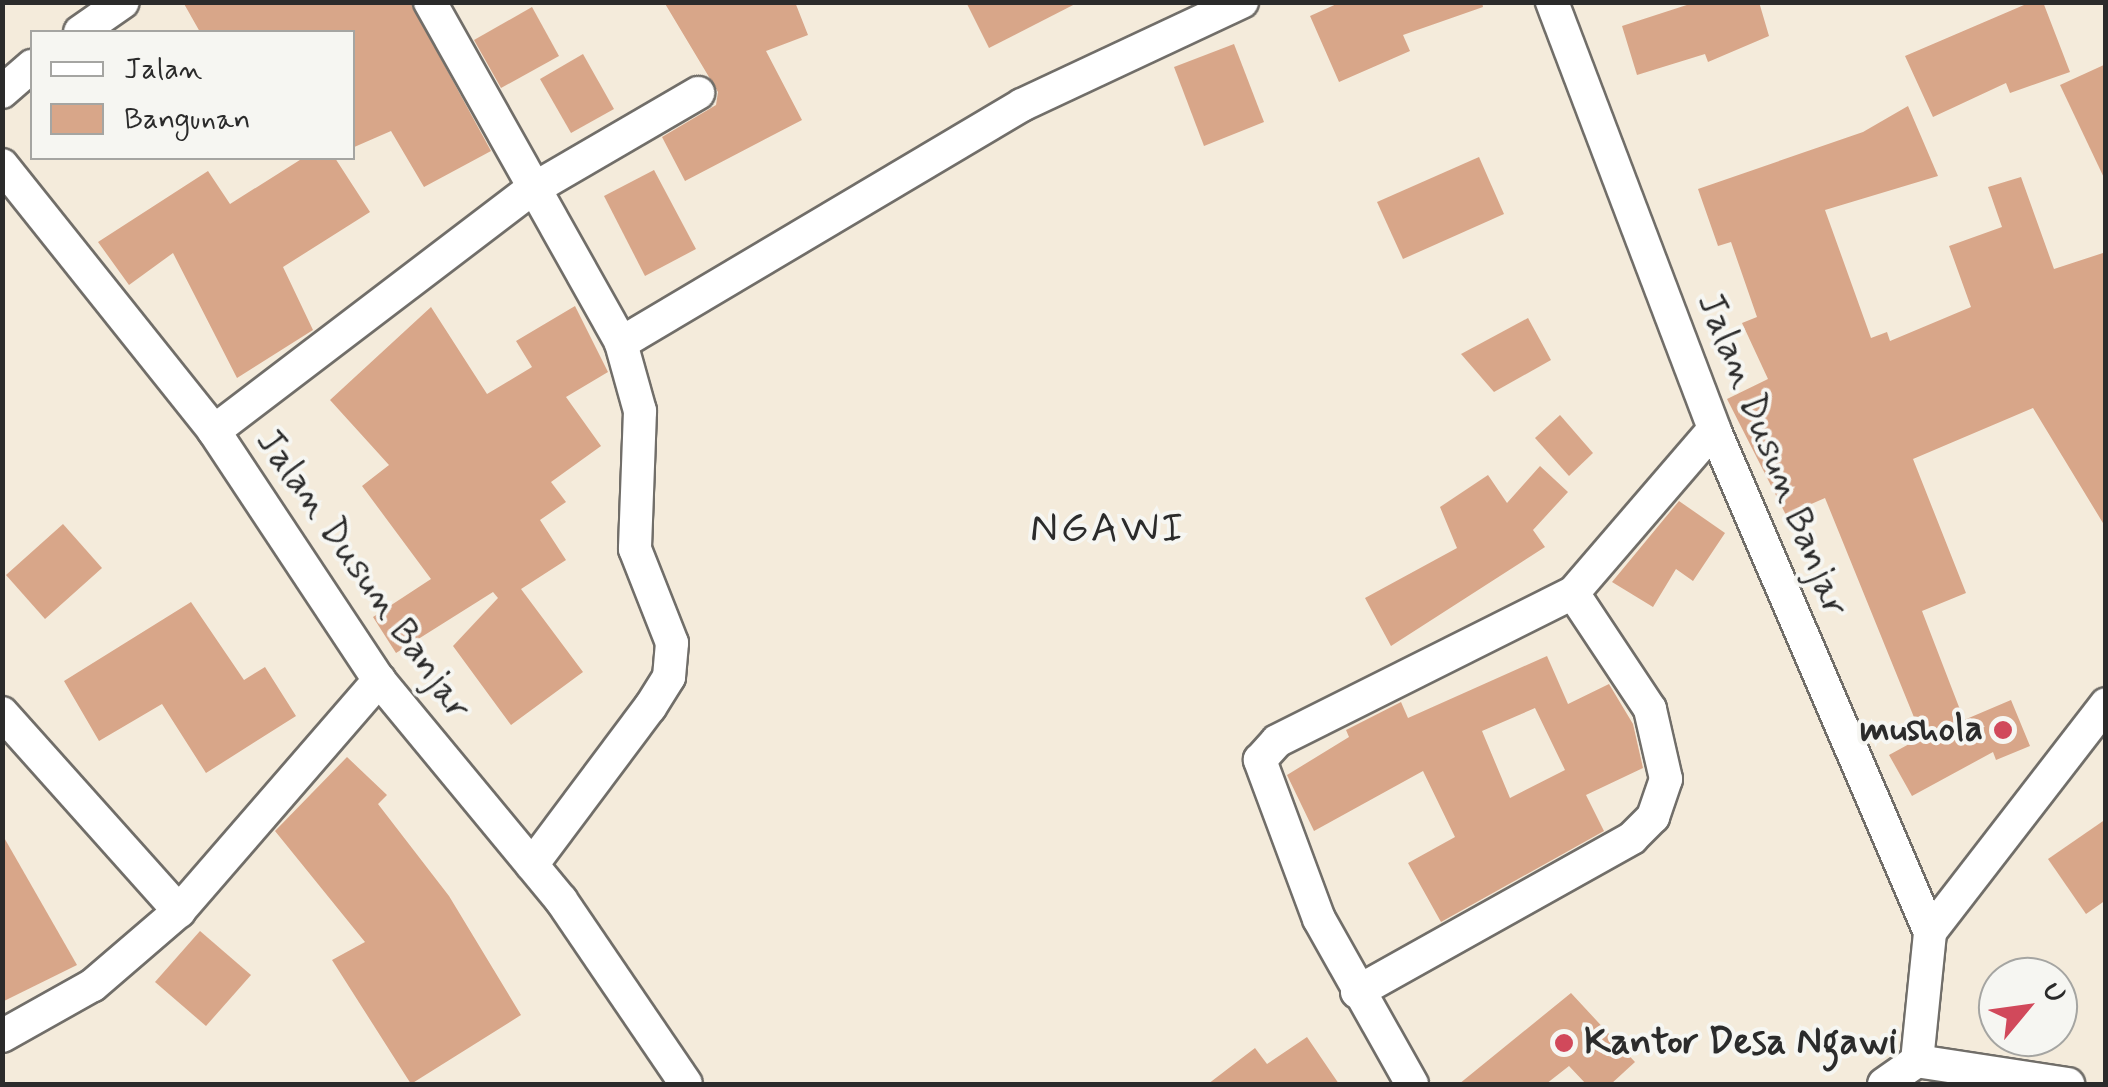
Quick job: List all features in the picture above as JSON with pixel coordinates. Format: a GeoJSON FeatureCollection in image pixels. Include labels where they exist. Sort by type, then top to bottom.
{"type":"FeatureCollection","features":[{"type":"Feature","properties":{"kind":"street"},"geometry":{"type":"LineString","coordinates":[[83,30],[123,2]]}},
{"type":"Feature","properties":{"kind":"street"},"geometry":{"type":"LineString","coordinates":[[430,2],[528,192],[621,344],[640,410],[635,549],[673,659],[650,707],[532,865]]}},
{"type":"Feature","properties":{"kind":"street"},"geometry":{"type":"LineString","coordinates":[[621,344],[1022,105],[1242,2]]}},
{"type":"Feature","properties":{"kind":"street","name":"Jalan Dusun Banjar"},"geometry":{"type":"LineString","coordinates":[[1552,2],[1714,429],[1930,932]]}},
{"type":"Feature","properties":{"kind":"street"},"geometry":{"type":"LineString","coordinates":[[2,92],[30,68]]}},
{"type":"Feature","properties":{"kind":"street"},"geometry":{"type":"LineString","coordinates":[[214,431],[528,192],[698,93]]}},
{"type":"Feature","properties":{"kind":"street","name":"Jalan Dusun Banjar"},"geometry":{"type":"LineString","coordinates":[[2,165],[214,431],[379,680],[532,865],[686,1084]]}},
{"type":"Feature","properties":{"kind":"street"},"geometry":{"type":"LineString","coordinates":[[1412,1084],[1319,919],[1260,760],[1276,741],[1573,593],[1714,429]]}},
{"type":"Feature","properties":{"kind":"street"},"geometry":{"type":"LineString","coordinates":[[1357,992],[1632,838],[1653,817],[1666,779],[1650,710],[1573,593]]}},
{"type":"Feature","properties":{"kind":"street"},"geometry":{"type":"LineString","coordinates":[[2,1036],[93,985],[179,911],[379,680]]}},
{"type":"Feature","properties":{"kind":"street"},"geometry":{"type":"LineString","coordinates":[[1916,1061],[1930,932],[2106,704]]}},
{"type":"Feature","properties":{"kind":"street"},"geometry":{"type":"LineString","coordinates":[[2,713],[179,911]]}},
{"type":"Feature","properties":{"kind":"street"},"geometry":{"type":"LineString","coordinates":[[1884,1084],[1916,1061],[2068,1084]]}},
{"type":"Feature","properties":{"kind":"building"},"geometry":{"type":"Polygon","coordinates":[[[183,2],[410,2],[491,151],[424,187],[391,131],[355,147],[355,30],[199,30],[183,2]]]}},
{"type":"Feature","properties":{"kind":"building"},"geometry":{"type":"Polygon","coordinates":[[[664,2],[795,2],[808,35],[766,51],[802,120],[685,181],[662,137],[716,105],[718,92],[664,2]]]}},
{"type":"Feature","properties":{"kind":"building"},"geometry":{"type":"Polygon","coordinates":[[[966,2],[1079,2],[989,48],[966,2]]]}},
{"type":"Feature","properties":{"kind":"building"},"geometry":{"type":"Polygon","coordinates":[[[1341,2],[1482,2],[1483,7],[1403,35],[1410,51],[1339,82],[1310,16],[1341,2]]]}},
{"type":"Feature","properties":{"kind":"building"},"geometry":{"type":"Polygon","coordinates":[[[1696,2],[1759,2],[1769,36],[1708,62],[1705,54],[1637,75],[1622,26],[1696,2]]]}},
{"type":"Feature","properties":{"kind":"building"},"geometry":{"type":"Polygon","coordinates":[[[2031,2],[2043,2],[2070,72],[2010,93],[2006,83],[1933,117],[1905,56],[2031,2]]]}},
{"type":"Feature","properties":{"kind":"building"},"geometry":{"type":"Polygon","coordinates":[[[532,7],[559,56],[501,88],[474,40],[532,7]]]}},
{"type":"Feature","properties":{"kind":"building"},"geometry":{"type":"Polygon","coordinates":[[[1234,44],[1264,122],[1204,146],[1174,67],[1234,44]]]}},
{"type":"Feature","properties":{"kind":"building"},"geometry":{"type":"Polygon","coordinates":[[[583,54],[614,109],[571,133],[540,79],[583,54]]]}},
{"type":"Feature","properties":{"kind":"building"},"geometry":{"type":"Polygon","coordinates":[[[2106,64],[2106,182],[2060,85],[2106,64]]]}},
{"type":"Feature","properties":{"kind":"building"},"geometry":{"type":"Polygon","coordinates":[[[1908,106],[1938,176],[1825,210],[1871,338],[1887,332],[1890,341],[1971,307],[1949,246],[2002,227],[1988,187],[2021,177],[2054,269],[2106,252],[2106,528],[2033,408],[1913,459],[1966,593],[1922,611],[1964,720],[2011,700],[2030,746],[1996,760],[1993,752],[1912,796],[1889,755],[1922,737],[1825,498],[1786,515],[1727,399],[1768,379],[1742,323],[1757,317],[1731,242],[1718,246],[1698,189],[1863,132],[1908,106]]]}},
{"type":"Feature","properties":{"kind":"building"},"geometry":{"type":"Polygon","coordinates":[[[1479,157],[1504,214],[1403,259],[1377,202],[1479,157]]]}},
{"type":"Feature","properties":{"kind":"building"},"geometry":{"type":"Polygon","coordinates":[[[300,160],[336,160],[370,212],[283,267],[313,330],[237,378],[173,253],[129,285],[98,242],[208,171],[230,204],[300,160]]]}},
{"type":"Feature","properties":{"kind":"building"},"geometry":{"type":"Polygon","coordinates":[[[654,170],[696,249],[645,276],[604,196],[654,170]]]}},
{"type":"Feature","properties":{"kind":"building"},"geometry":{"type":"Polygon","coordinates":[[[575,306],[608,372],[566,397],[601,446],[551,482],[566,502],[540,520],[566,560],[521,589],[583,672],[511,725],[453,646],[498,598],[493,592],[396,653],[373,617],[431,579],[362,486],[389,465],[330,400],[431,307],[487,394],[532,367],[516,341],[575,306]]]}},
{"type":"Feature","properties":{"kind":"building"},"geometry":{"type":"Polygon","coordinates":[[[1528,318],[1551,360],[1494,392],[1461,354],[1528,318]]]}},
{"type":"Feature","properties":{"kind":"building"},"geometry":{"type":"Polygon","coordinates":[[[1560,415],[1593,453],[1569,476],[1535,438],[1560,415]]]}},
{"type":"Feature","properties":{"kind":"building"},"geometry":{"type":"Polygon","coordinates":[[[1540,466],[1568,492],[1533,530],[1545,547],[1391,646],[1365,598],[1457,548],[1440,507],[1488,475],[1507,503],[1540,466]]]}},
{"type":"Feature","properties":{"kind":"building"},"geometry":{"type":"Polygon","coordinates":[[[1679,501],[1725,533],[1693,581],[1676,569],[1653,607],[1612,582],[1679,501]]]}},
{"type":"Feature","properties":{"kind":"building"},"geometry":{"type":"Polygon","coordinates":[[[63,524],[102,568],[45,619],[6,575],[63,524]]]}},
{"type":"Feature","properties":{"kind":"building"},"geometry":{"type":"Polygon","coordinates":[[[191,602],[244,680],[265,667],[296,716],[206,773],[162,704],[99,741],[64,681],[191,602]]]}},
{"type":"Feature","properties":{"kind":"building"},"geometry":{"type":"Polygon","coordinates":[[[1547,656],[1568,704],[1609,684],[1633,724],[1643,768],[1586,795],[1604,831],[1441,922],[1408,863],[1455,837],[1423,771],[1314,831],[1287,775],[1349,737],[1346,730],[1401,702],[1408,718],[1547,656]],[[1535,708],[1482,731],[1510,798],[1565,770],[1535,708]]]}},
{"type":"Feature","properties":{"kind":"building"},"geometry":{"type":"Polygon","coordinates":[[[347,757],[387,795],[378,804],[449,896],[521,1015],[411,1084],[332,960],[365,942],[275,831],[347,757]]]}},
{"type":"Feature","properties":{"kind":"building"},"geometry":{"type":"Polygon","coordinates":[[[2106,819],[2106,900],[2086,914],[2048,859],[2106,819]]]}},
{"type":"Feature","properties":{"kind":"building"},"geometry":{"type":"Polygon","coordinates":[[[2,834],[77,965],[2,1002],[2,834]]]}},
{"type":"Feature","properties":{"kind":"building"},"geometry":{"type":"Polygon","coordinates":[[[200,931],[251,975],[206,1026],[155,982],[200,931]]]}},
{"type":"Feature","properties":{"kind":"building","name":"Kantor Desa Ngawi"},"geometry":{"type":"Polygon","coordinates":[[[1571,993],[1635,1062],[1611,1084],[1586,1084],[1569,1066],[1546,1084],[1459,1084],[1571,993]]]}},
{"type":"Feature","properties":{"kind":"building"},"geometry":{"type":"Polygon","coordinates":[[[1307,1037],[1339,1084],[1208,1084],[1255,1048],[1267,1064],[1307,1037]]]}},
{"type":"Feature","properties":{"kind":"place","name":"mushola"},"geometry":{"type":"Point","coordinates":[2003,730]}},
{"type":"Feature","properties":{"kind":"place","name":"Kantor Desa Ngawi"},"geometry":{"type":"Point","coordinates":[1564,1043]}},
{"type":"Feature","properties":{"kind":"district","name":"NGAWI"},"geometry":{"type":"Point","coordinates":[1108,530]}}]}
